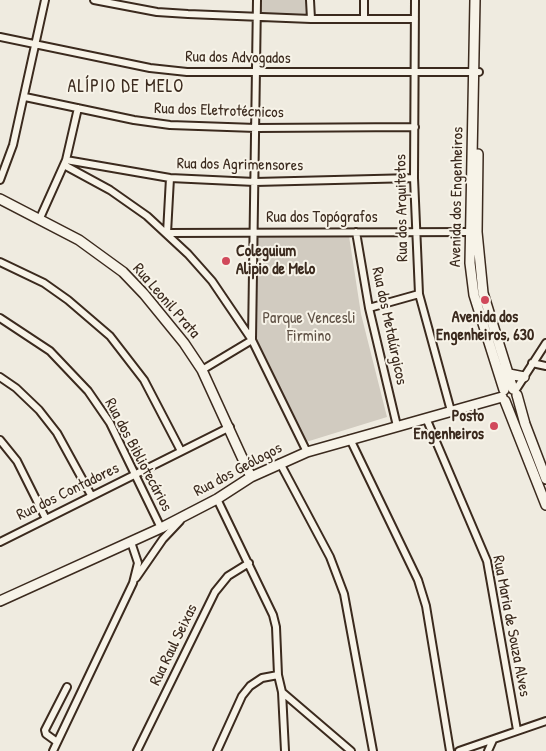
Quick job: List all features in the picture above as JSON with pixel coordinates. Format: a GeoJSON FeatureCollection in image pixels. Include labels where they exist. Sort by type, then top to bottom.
{"type":"FeatureCollection","features":[{"type":"Feature","properties":{"kind":"street"},"geometry":{"type":"LineString","coordinates":[[0,180],[13,145],[25,97],[44,0]]}},
{"type":"Feature","properties":{"kind":"street"},"geometry":{"type":"LineString","coordinates":[[94,0],[156,12],[311,19],[415,19]]}},
{"type":"Feature","properties":{"kind":"street"},"geometry":{"type":"LineString","coordinates":[[252,340],[257,0]]}},
{"type":"Feature","properties":{"kind":"street"},"geometry":{"type":"LineString","coordinates":[[310,0],[311,19]]}},
{"type":"Feature","properties":{"kind":"street"},"geometry":{"type":"LineString","coordinates":[[364,0],[364,19]]}},
{"type":"Feature","properties":{"kind":"street","name":"Rua dos Arquitetos"},"geometry":{"type":"LineString","coordinates":[[416,0],[414,178],[418,294],[451,411]]}},
{"type":"Feature","properties":{"kind":"street","name":"Avenida dos Engenheiros"},"geometry":{"type":"LineString","coordinates":[[475,0],[477,72]]}},
{"type":"Feature","properties":{"kind":"street","name":"Avenida dos Engenheiros"},"geometry":{"type":"LineString","coordinates":[[480,0],[473,232],[474,295],[509,394],[520,441],[546,505]]}},
{"type":"Feature","properties":{"kind":"street","name":"Rua dos Advogados"},"geometry":{"type":"LineString","coordinates":[[0,37],[150,68],[187,72],[477,72]]}},
{"type":"Feature","properties":{"kind":"street","name":"Rua dos Eletrotécnicos"},"geometry":{"type":"LineString","coordinates":[[25,97],[170,125],[256,128],[415,127]]}},
{"type":"Feature","properties":{"kind":"street"},"geometry":{"type":"LineString","coordinates":[[40,218],[65,162],[78,108]]}},
{"type":"Feature","properties":{"kind":"street"},"geometry":{"type":"LineString","coordinates":[[65,162],[147,216],[212,281],[252,340],[307,452]]}},
{"type":"Feature","properties":{"kind":"street","name":"Rua dos Agrimensores"},"geometry":{"type":"LineString","coordinates":[[65,162],[170,178],[255,182],[414,178]]}},
{"type":"Feature","properties":{"kind":"street"},"geometry":{"type":"LineString","coordinates":[[166,233],[170,178]]}},
{"type":"Feature","properties":{"kind":"street","name":"Rua Leonil Prata"},"geometry":{"type":"LineString","coordinates":[[0,199],[40,218],[79,240],[123,272],[164,317],[202,370],[230,427],[251,477]]}},
{"type":"Feature","properties":{"kind":"street","name":"Rua dos Metalúrgicos"},"geometry":{"type":"LineString","coordinates":[[356,232],[369,308],[397,426]]}},
{"type":"Feature","properties":{"kind":"street","name":"Avenida dos Engenheiros"},"geometry":{"type":"LineString","coordinates":[[473,232],[483,293],[509,374],[509,394],[530,437],[546,478]]}},
{"type":"Feature","properties":{"kind":"street","name":"Rua dos Topógrafos"},"geometry":{"type":"LineString","coordinates":[[166,233],[473,232]]}},
{"type":"Feature","properties":{"kind":"street"},"geometry":{"type":"LineString","coordinates":[[0,262],[44,283],[68,300],[110,336],[144,380],[181,451]]}},
{"type":"Feature","properties":{"kind":"street"},"geometry":{"type":"LineString","coordinates":[[369,308],[418,294]]}},
{"type":"Feature","properties":{"kind":"street","name":"Rua dos Bibliotecários"},"geometry":{"type":"LineString","coordinates":[[0,318],[50,351],[71,370],[88,391],[110,423],[161,528]]}},
{"type":"Feature","properties":{"kind":"street"},"geometry":{"type":"LineString","coordinates":[[202,370],[252,340]]}},
{"type":"Feature","properties":{"kind":"street"},"geometry":{"type":"LineString","coordinates":[[509,394],[524,377],[546,343]]}},
{"type":"Feature","properties":{"kind":"street"},"geometry":{"type":"LineString","coordinates":[[532,364],[546,366]]}},
{"type":"Feature","properties":{"kind":"street"},"geometry":{"type":"LineString","coordinates":[[509,374],[524,377]]}},
{"type":"Feature","properties":{"kind":"street"},"geometry":{"type":"LineString","coordinates":[[0,376],[39,410],[51,425],[91,496]]}},
{"type":"Feature","properties":{"kind":"street","name":"Rua dos Geólogos"},"geometry":{"type":"LineString","coordinates":[[0,601],[161,528],[217,499],[251,477],[307,452],[509,394]]}},
{"type":"Feature","properties":{"kind":"street","name":"Rua Maria de Souza Alves"},"geometry":{"type":"LineString","coordinates":[[426,418],[488,561],[517,730]]}},
{"type":"Feature","properties":{"kind":"street","name":"Rua dos Contadores"},"geometry":{"type":"LineString","coordinates":[[0,541],[230,427]]}},
{"type":"Feature","properties":{"kind":"street"},"geometry":{"type":"LineString","coordinates":[[520,441],[530,437]]}},
{"type":"Feature","properties":{"kind":"street"},"geometry":{"type":"LineString","coordinates":[[350,439],[418,580],[426,606],[450,751]]}},
{"type":"Feature","properties":{"kind":"street"},"geometry":{"type":"LineString","coordinates":[[0,440],[16,462],[45,518]]}},
{"type":"Feature","properties":{"kind":"street"},"geometry":{"type":"LineString","coordinates":[[280,463],[330,558],[344,594],[373,751]]}},
{"type":"Feature","properties":{"kind":"street"},"geometry":{"type":"LineString","coordinates":[[217,499],[273,615],[276,627],[278,675],[282,692],[285,751]]}},
{"type":"Feature","properties":{"kind":"street"},"geometry":{"type":"LineString","coordinates":[[53,751],[133,583],[163,539],[187,513]]}},
{"type":"Feature","properties":{"kind":"street"},"geometry":{"type":"LineString","coordinates":[[131,542],[138,563],[133,583]]}},
{"type":"Feature","properties":{"kind":"street","name":"Rua Raul Seixas"},"geometry":{"type":"LineString","coordinates":[[137,751],[215,592],[228,576],[248,563]]}},
{"type":"Feature","properties":{"kind":"street"},"geometry":{"type":"LineString","coordinates":[[217,751],[242,696],[250,686],[262,678],[278,675]]}},
{"type":"Feature","properties":{"kind":"street"},"geometry":{"type":"LineString","coordinates":[[57,742],[46,734],[46,730],[67,687]]}},
{"type":"Feature","properties":{"kind":"street"},"geometry":{"type":"LineString","coordinates":[[282,692],[351,751]]}},
{"type":"Feature","properties":{"kind":"street"},"geometry":{"type":"LineString","coordinates":[[458,751],[546,721]]}},
{"type":"Feature","properties":{"kind":"street"},"geometry":{"type":"LineString","coordinates":[[488,751],[493,740]]}},
{"type":"Feature","properties":{"kind":"green space"},"geometry":{"type":"Polygon","coordinates":[[[257,0],[310,0],[311,19],[259,18],[257,0]]]}},
{"type":"Feature","properties":{"kind":"green space","name":"Parque Vencesli Firmino"},"geometry":{"type":"Polygon","coordinates":[[[258,235],[349,236],[361,314],[387,417],[306,442],[255,340],[258,235]]]}},
{"type":"Feature","properties":{"kind":"place","name":"Coleguium Alipio de Melo"},"geometry":{"type":"Point","coordinates":[226,261]}},
{"type":"Feature","properties":{"kind":"place","name":"Avenida dos Engenheiros, 630"},"geometry":{"type":"Point","coordinates":[485,300]}},
{"type":"Feature","properties":{"kind":"place","name":"Posto Engenheiros"},"geometry":{"type":"Point","coordinates":[494,426]}},
{"type":"Feature","properties":{"kind":"district","name":"ALÍPIO DE MELO"},"geometry":{"type":"Point","coordinates":[126,87]}}]}
